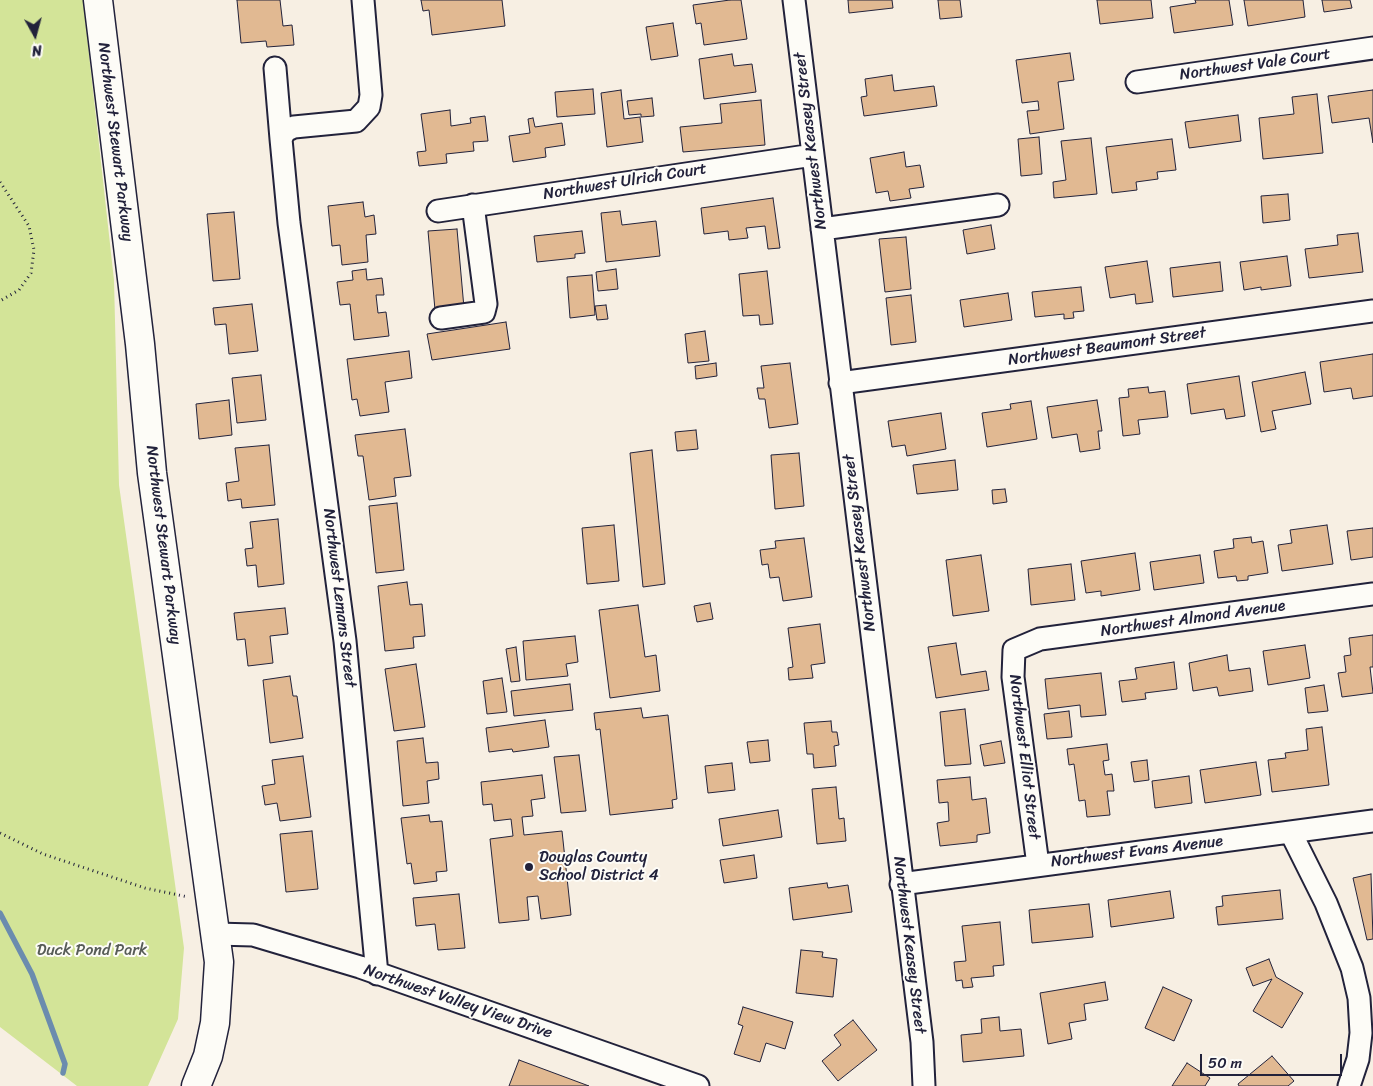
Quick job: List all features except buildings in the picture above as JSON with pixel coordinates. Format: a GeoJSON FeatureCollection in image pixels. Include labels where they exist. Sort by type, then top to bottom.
{"type":"FeatureCollection","features":[{"type":"Feature","properties":{"kind":"main road","name":"Northwest Stewart Parkway"},"geometry":{"type":"LineString","coordinates":[[98,0],[140,344],[152,473],[219,962],[215,1023],[208,1056],[196,1086]]}},
{"type":"Feature","properties":{"kind":"street"},"geometry":{"type":"LineString","coordinates":[[282,139],[285,131],[294,127],[356,121],[369,107],[371,95],[363,0]]}},
{"type":"Feature","properties":{"kind":"street","name":"Northwest Keasey Street"},"geometry":{"type":"LineString","coordinates":[[794,0],[901,884],[922,1042],[924,1086]]}},
{"type":"Feature","properties":{"kind":"street","name":"Northwest Vale Court"},"geometry":{"type":"LineString","coordinates":[[1137,82],[1373,48]]}},
{"type":"Feature","properties":{"kind":"street","name":"Northwest Lemans Street"},"geometry":{"type":"LineString","coordinates":[[275,68],[289,223],[346,641],[377,974]]}},
{"type":"Feature","properties":{"kind":"street","name":"Northwest Ulrich Court"},"geometry":{"type":"LineString","coordinates":[[438,211],[813,155]]}},
{"type":"Feature","properties":{"kind":"street"},"geometry":{"type":"LineString","coordinates":[[441,318],[484,312],[486,304],[473,205]]}},
{"type":"Feature","properties":{"kind":"street"},"geometry":{"type":"LineString","coordinates":[[822,229],[998,206]]}},
{"type":"Feature","properties":{"kind":"street","name":"Northwest Beaumont Street"},"geometry":{"type":"LineString","coordinates":[[840,383],[1373,311]]}},
{"type":"Feature","properties":{"kind":"street","name":"Northwest Almond Avenue"},"geometry":{"type":"LineString","coordinates":[[1014,650],[1040,639],[1373,594]]}},
{"type":"Feature","properties":{"kind":"street","name":"Northwest Elliot Street"},"geometry":{"type":"LineString","coordinates":[[1014,650],[1013,676],[1038,864]]}},
{"type":"Feature","properties":{"kind":"street","name":"Northwest Evans Avenue"},"geometry":{"type":"LineString","coordinates":[[901,884],[1038,864],[1373,821]]}},
{"type":"Feature","properties":{"kind":"street"},"geometry":{"type":"LineString","coordinates":[[1291,833],[1326,903],[1352,968],[1360,998],[1361,1034],[1358,1059],[1349,1086]]}},
{"type":"Feature","properties":{"kind":"street","name":"Northwest Valley View Drive"},"geometry":{"type":"LineString","coordinates":[[216,934],[253,935],[377,974],[698,1086]]}},
{"type":"Feature","properties":{"kind":"path"},"geometry":{"type":"LineString","coordinates":[[0,182],[28,226],[34,250],[31,272],[20,290],[0,301]]}},
{"type":"Feature","properties":{"kind":"path"},"geometry":{"type":"LineString","coordinates":[[0,833],[42,854],[144,888],[211,902]]}},
{"type":"Feature","properties":{"kind":"green space","name":"Duck Pond Park"},"geometry":{"type":"Polygon","coordinates":[[[0,0],[83,0],[114,280],[119,485],[184,948],[178,1019],[148,1086],[77,1086],[0,1027],[0,0]]]}},
{"type":"Feature","properties":{"kind":"waterway"},"geometry":{"type":"LineString","coordinates":[[0,913],[32,974],[65,1064],[63,1073]]}},
{"type":"Feature","properties":{"kind":"place","name":"Douglas County School District 4"},"geometry":{"type":"Point","coordinates":[529,867]}}]}
